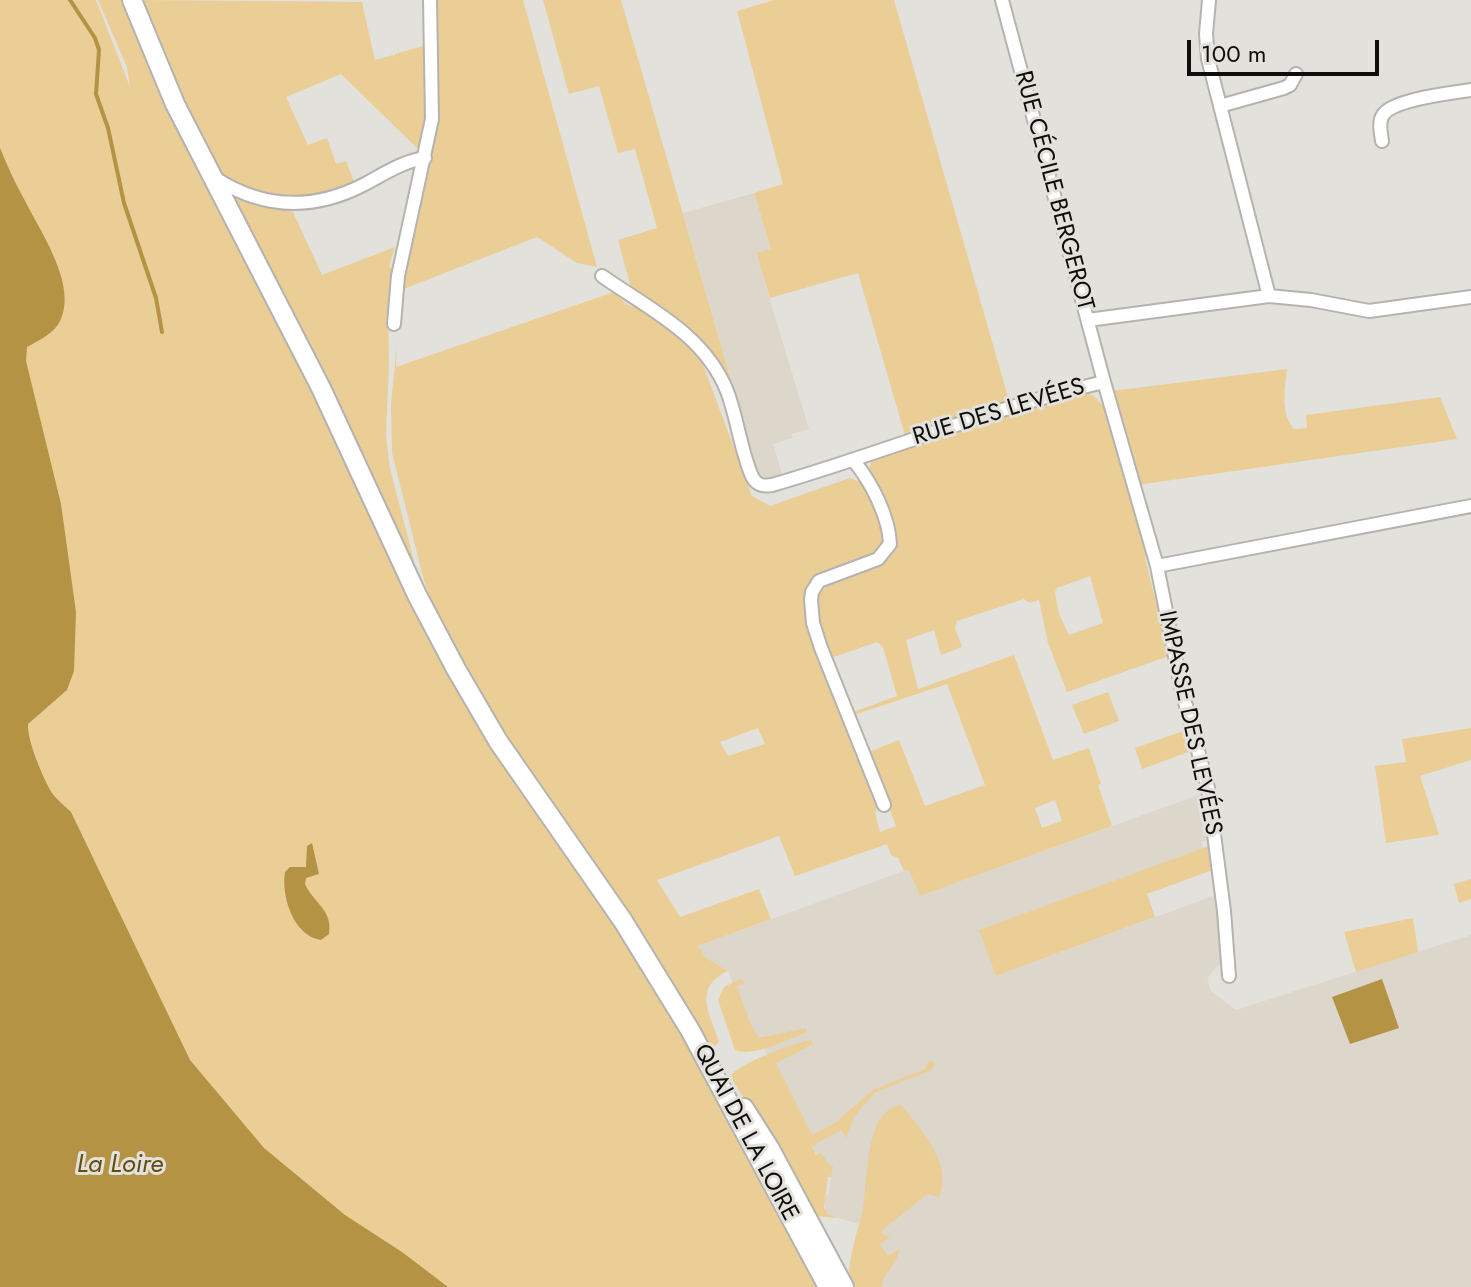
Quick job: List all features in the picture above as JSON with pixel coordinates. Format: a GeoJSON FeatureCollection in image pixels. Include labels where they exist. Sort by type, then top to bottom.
{"type":"FeatureCollection","features":[{"type":"Feature","properties":{"kind":"main road"},"geometry":{"type":"LineString","coordinates":[[132,0],[175,104],[321,388],[417,595],[456,669],[498,741],[623,921],[690,1030]]}},
{"type":"Feature","properties":{"kind":"main road","name":"QUAI DE LA LOIRE"},"geometry":{"type":"LineString","coordinates":[[690,1030],[828,1287]]}},
{"type":"Feature","properties":{"kind":"main road","name":"QUAI DE LA LOIRE"},"geometry":{"type":"LineString","coordinates":[[690,1030],[720,1070],[770,1149],[844,1287]]}},
{"type":"Feature","properties":{"kind":"street"},"geometry":{"type":"LineString","coordinates":[[394,324],[398,276],[425,158],[433,106],[430,0]]}},
{"type":"Feature","properties":{"kind":"street","name":"RUE CÉCILE BERGEROT"},"geometry":{"type":"LineString","coordinates":[[1002,0],[1104,382]]}},
{"type":"Feature","properties":{"kind":"street"},"geometry":{"type":"LineString","coordinates":[[1209,0],[1206,45],[1269,296]]}},
{"type":"Feature","properties":{"kind":"street"},"geometry":{"type":"LineString","coordinates":[[1220,106],[1284,88],[1290,85],[1296,74]]}},
{"type":"Feature","properties":{"kind":"street"},"geometry":{"type":"LineString","coordinates":[[1382,141],[1380,126],[1383,114],[1392,108],[1414,100],[1471,90]]}},
{"type":"Feature","properties":{"kind":"street"},"geometry":{"type":"LineString","coordinates":[[211,176],[235,189],[278,203],[302,204],[341,195],[411,161],[425,158]]}},
{"type":"Feature","properties":{"kind":"street","name":"RUE DES LEVÉES"},"geometry":{"type":"LineString","coordinates":[[602,276],[677,325],[707,356],[727,391],[747,465],[755,482],[762,485],[772,485],[854,461],[1021,405],[1104,382],[1157,566]]}},
{"type":"Feature","properties":{"kind":"street"},"geometry":{"type":"LineString","coordinates":[[1088,320],[1269,296],[1369,311],[1471,297]]}},
{"type":"Feature","properties":{"kind":"street"},"geometry":{"type":"LineString","coordinates":[[854,461],[874,493],[890,544],[878,559],[819,581],[812,592],[811,611],[825,659],[884,805]]}},
{"type":"Feature","properties":{"kind":"street"},"geometry":{"type":"LineString","coordinates":[[1157,566],[1471,506]]}},
{"type":"Feature","properties":{"kind":"street","name":"IMPASSE DES LEVÉES"},"geometry":{"type":"LineString","coordinates":[[1157,566],[1182,691],[1208,788],[1229,976]]}},
{"type":"Feature","properties":{"kind":"shaded area"},"geometry":{"type":"Polygon","coordinates":[[[0,0],[96,0],[130,87],[127,67],[98,0],[125,0],[399,571],[650,975],[822,1287],[436,1287],[326,1227],[0,883],[0,0]]]}},
{"type":"Feature","properties":{"kind":"shaded area"},"geometry":{"type":"Polygon","coordinates":[[[141,0],[362,2],[375,60],[394,57],[395,54],[423,46],[427,112],[423,137],[417,148],[341,74],[286,97],[308,145],[327,138],[336,164],[346,161],[355,184],[310,197],[265,198],[221,178],[198,134],[141,0]]]}},
{"type":"Feature","properties":{"kind":"shaded area"},"geometry":{"type":"Polygon","coordinates":[[[436,0],[523,0],[597,267],[577,263],[537,237],[401,290],[437,124],[436,0]]]}},
{"type":"Feature","properties":{"kind":"shaded area"},"geometry":{"type":"Polygon","coordinates":[[[543,0],[621,0],[731,380],[727,379],[704,347],[631,288],[618,240],[657,228],[635,149],[618,153],[599,86],[569,94],[543,0]]]}},
{"type":"Feature","properties":{"kind":"shaded area"},"geometry":{"type":"Polygon","coordinates":[[[774,0],[894,0],[1010,404],[906,439],[858,273],[770,298],[756,253],[771,249],[754,193],[783,184],[737,11],[774,0]]]}},
{"type":"Feature","properties":{"kind":"shaded area"},"geometry":{"type":"Polygon","coordinates":[[[229,193],[293,212],[322,275],[395,247],[389,266],[392,269],[388,297],[386,435],[390,468],[414,570],[229,193]]]}},
{"type":"Feature","properties":{"kind":"shaded area"},"geometry":{"type":"Polygon","coordinates":[[[754,193],[771,249],[756,254],[809,429],[773,444],[783,477],[764,481],[759,477],[683,213],[754,193]]]}},
{"type":"Feature","properties":{"kind":"shaded area"},"geometry":{"type":"Polygon","coordinates":[[[614,292],[626,304],[658,317],[699,354],[752,496],[770,506],[850,478],[864,483],[886,532],[884,551],[808,593],[810,633],[857,759],[862,757],[879,803],[875,813],[880,832],[896,826],[869,752],[899,740],[925,806],[985,785],[947,684],[854,715],[853,712],[897,696],[883,647],[877,642],[831,658],[820,632],[816,604],[822,592],[844,578],[872,569],[892,555],[895,543],[892,526],[868,474],[872,459],[1083,392],[1094,396],[1105,408],[1147,550],[1145,558],[1169,656],[1067,692],[1048,643],[1039,600],[1030,603],[1024,599],[957,621],[955,628],[962,647],[941,655],[934,630],[906,640],[918,689],[1014,655],[1053,760],[1089,748],[1112,826],[920,896],[909,870],[904,871],[898,858],[891,855],[887,844],[795,876],[779,836],[657,880],[680,917],[759,889],[771,919],[698,946],[705,957],[728,971],[710,985],[707,994],[708,1011],[719,1041],[714,1048],[708,1046],[516,753],[435,610],[424,581],[392,453],[391,404],[397,344],[396,367],[614,292]],[[1090,576],[1057,588],[1055,592],[1059,614],[1069,635],[1103,623],[1090,576]],[[758,728],[720,742],[728,756],[765,744],[758,728]],[[1055,800],[1035,808],[1042,828],[1062,821],[1055,800]]]}},
{"type":"Feature","properties":{"kind":"shaded area"},"geometry":{"type":"Polygon","coordinates":[[[1287,369],[1285,408],[1294,429],[1307,428],[1306,415],[1440,397],[1457,439],[1137,485],[1112,391],[1287,369]]]}},
{"type":"Feature","properties":{"kind":"shaded area"},"geometry":{"type":"Polygon","coordinates":[[[1108,692],[1119,721],[1084,734],[1072,705],[1108,692]]]}},
{"type":"Feature","properties":{"kind":"shaded area"},"geometry":{"type":"Polygon","coordinates":[[[1471,728],[1471,760],[1420,776],[1439,835],[1386,843],[1375,766],[1406,762],[1402,739],[1471,728]]]}},
{"type":"Feature","properties":{"kind":"shaded area"},"geometry":{"type":"Polygon","coordinates":[[[1186,730],[1191,751],[1142,769],[1135,748],[1186,730]]]}},
{"type":"Feature","properties":{"kind":"shaded area"},"geometry":{"type":"Polygon","coordinates":[[[1201,794],[1208,839],[1201,842],[1203,848],[980,930],[996,976],[1216,895],[1222,961],[1207,978],[1211,991],[1236,1010],[1471,935],[1471,1287],[882,1287],[881,1257],[860,1224],[825,1212],[832,1166],[821,1164],[764,1048],[745,1018],[728,971],[705,957],[698,946],[909,869],[920,896],[1201,794]]]}},
{"type":"Feature","properties":{"kind":"shaded area"},"geometry":{"type":"Polygon","coordinates":[[[1214,844],[1218,868],[1147,894],[1155,917],[996,976],[979,930],[1214,844]]]}},
{"type":"Feature","properties":{"kind":"shaded area"},"geometry":{"type":"Polygon","coordinates":[[[1471,879],[1471,899],[1459,903],[1454,884],[1471,879]]]}},
{"type":"Feature","properties":{"kind":"shaded area"},"geometry":{"type":"Polygon","coordinates":[[[1413,918],[1418,952],[1356,972],[1344,932],[1413,918]]]}},
{"type":"Feature","properties":{"kind":"shaded area"},"geometry":{"type":"Polygon","coordinates":[[[740,979],[746,982],[737,986],[750,1023],[759,1038],[806,1028],[807,1032],[761,1050],[735,1050],[718,1000],[724,987],[740,979]]]}},
{"type":"Feature","properties":{"kind":"shaded area"},"geometry":{"type":"Polygon","coordinates":[[[811,1040],[813,1044],[776,1063],[812,1135],[835,1123],[873,1090],[925,1069],[930,1060],[935,1064],[931,1070],[874,1093],[854,1117],[846,1138],[841,1130],[812,1146],[816,1155],[821,1153],[833,1166],[831,1177],[828,1177],[824,1208],[837,1218],[814,1216],[732,1079],[732,1074],[747,1064],[811,1040]]]}},
{"type":"Feature","properties":{"kind":"shaded area"},"geometry":{"type":"Polygon","coordinates":[[[901,1105],[939,1161],[942,1185],[939,1197],[927,1194],[880,1232],[890,1237],[880,1244],[888,1256],[899,1249],[882,1287],[848,1287],[873,1137],[888,1110],[901,1105]]]}},
{"type":"Feature","properties":{"kind":"water","name":"La Loire"},"geometry":{"type":"Polygon","coordinates":[[[0,148],[55,258],[64,291],[60,321],[50,333],[27,347],[26,361],[61,504],[76,612],[74,671],[67,690],[28,724],[36,759],[52,793],[71,812],[190,1060],[264,1148],[345,1215],[448,1287],[0,1287],[0,148]]]}},
{"type":"Feature","properties":{"kind":"water"},"geometry":{"type":"Polygon","coordinates":[[[312,843],[319,874],[306,878],[305,884],[328,918],[329,934],[321,940],[311,937],[296,923],[287,903],[284,882],[285,872],[290,867],[306,867],[307,846],[312,843]]]}},
{"type":"Feature","properties":{"kind":"water"},"geometry":{"type":"Polygon","coordinates":[[[1382,979],[1399,1028],[1350,1044],[1332,997],[1382,979]]]}},
{"type":"Feature","properties":{"kind":"waterway"},"geometry":{"type":"LineString","coordinates":[[70,0],[95,38],[99,50],[96,94],[108,128],[124,203],[156,298],[162,332]]}}]}
